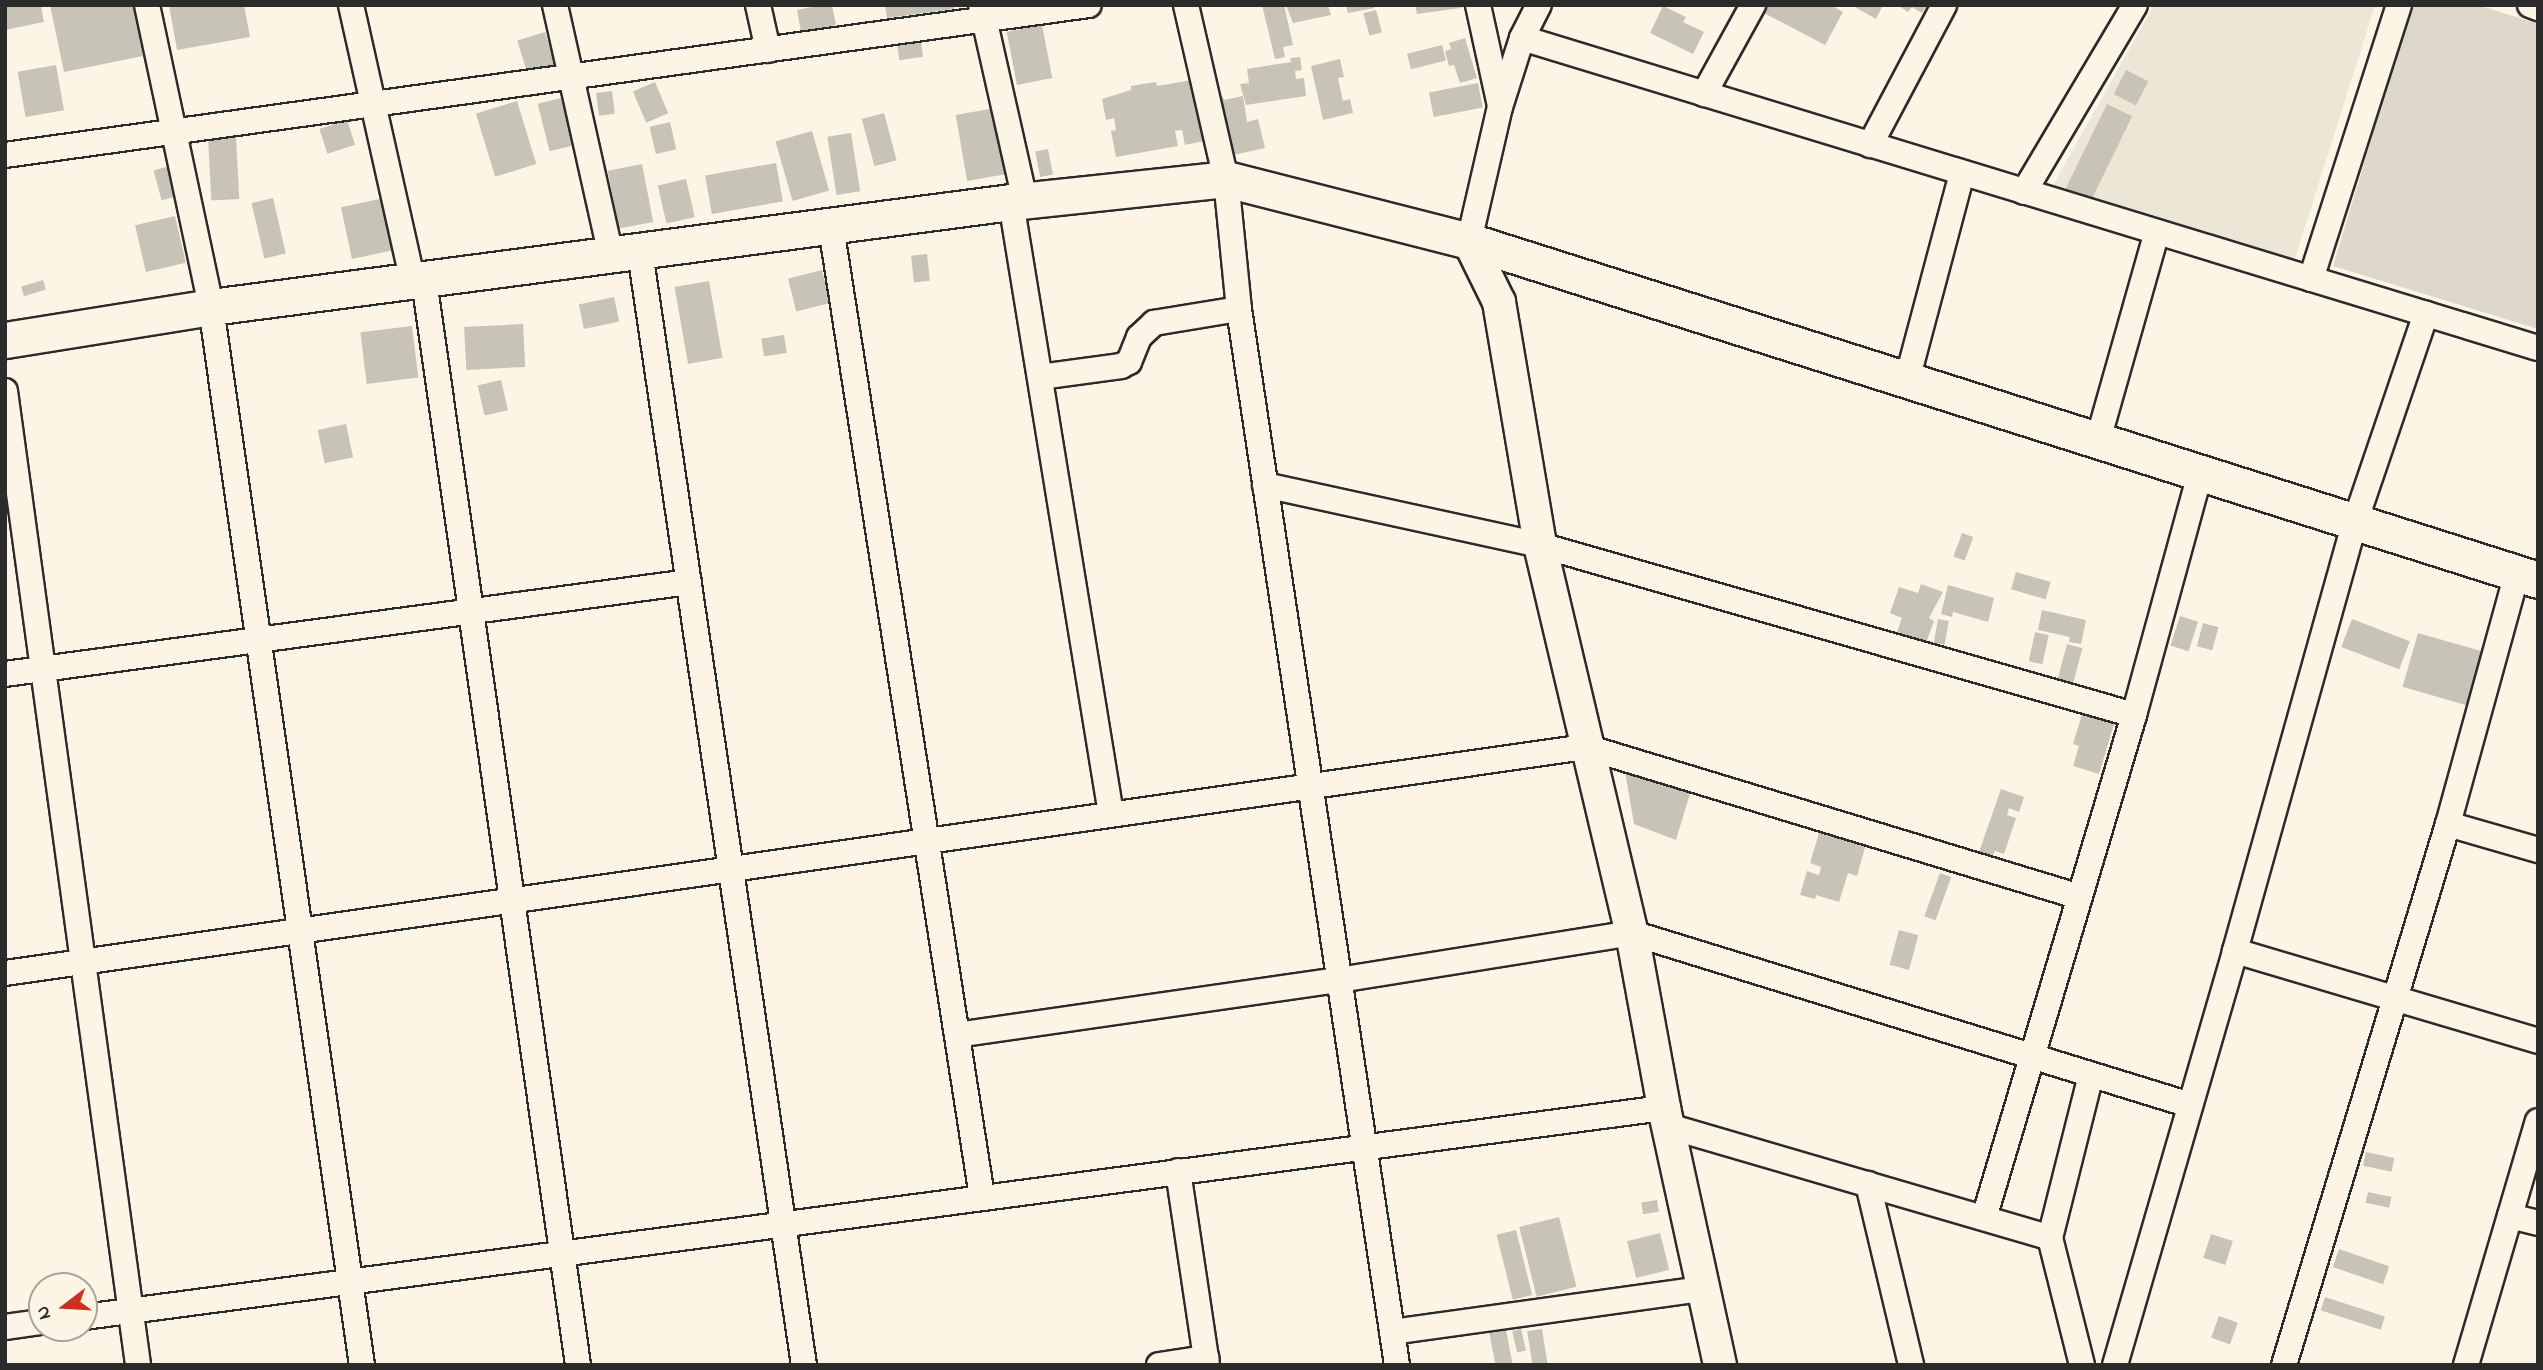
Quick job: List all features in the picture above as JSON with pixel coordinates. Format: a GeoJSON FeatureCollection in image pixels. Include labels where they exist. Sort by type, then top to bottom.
{"type":"FeatureCollection","features":[{"type":"Feature","properties":{"kind":"main road"},"geometry":{"type":"LineString","coordinates":[[5,340],[211,307],[1018,201],[1226,179],[1469,241],[2527,576]]}},
{"type":"Feature","properties":{"kind":"street"},"geometry":{"type":"LineString","coordinates":[[147,5],[211,307],[362,1365]]}},
{"type":"Feature","properties":{"kind":"street"},"geometry":{"type":"LineString","coordinates":[[351,5],[418,281],[471,611],[578,1365]]}},
{"type":"Feature","properties":{"kind":"street"},"geometry":{"type":"LineString","coordinates":[[555,5],[572,77],[625,254],[689,582],[804,1365]]}},
{"type":"Feature","properties":{"kind":"street"},"geometry":{"type":"LineString","coordinates":[[758,5],[768,50]]}},
{"type":"Feature","properties":{"kind":"street"},"geometry":{"type":"LineString","coordinates":[[5,155],[768,50],[983,12],[1089,5]]}},
{"type":"Feature","properties":{"kind":"street"},"geometry":{"type":"LineString","coordinates":[[1186,5],[1226,179],[1239,309],[1397,1365]]}},
{"type":"Feature","properties":{"kind":"street"},"geometry":{"type":"LineString","coordinates":[[1478,5],[1500,107]]}},
{"type":"Feature","properties":{"kind":"street"},"geometry":{"type":"LineString","coordinates":[[1539,5],[1522,38],[1500,107],[1469,241],[1499,302],[1540,545],[1632,933],[1666,1117],[1720,1365]]}},
{"type":"Feature","properties":{"kind":"street"},"geometry":{"type":"LineString","coordinates":[[1704,94],[1753,5]]}},
{"type":"Feature","properties":{"kind":"street"},"geometry":{"type":"LineString","coordinates":[[1870,145],[1944,5]]}},
{"type":"Feature","properties":{"kind":"street"},"geometry":{"type":"LineString","coordinates":[[2024,192],[2135,5]]}},
{"type":"Feature","properties":{"kind":"street"},"geometry":{"type":"LineString","coordinates":[[2311,279],[2399,5]]}},
{"type":"Feature","properties":{"kind":"street"},"geometry":{"type":"LineString","coordinates":[[2530,5],[2538,8]]}},
{"type":"Feature","properties":{"kind":"street"},"geometry":{"type":"LineString","coordinates":[[983,12],[1018,201],[1040,377],[1111,814]]}},
{"type":"Feature","properties":{"kind":"street"},"geometry":{"type":"LineString","coordinates":[[1522,38],[2538,348]]}},
{"type":"Feature","properties":{"kind":"street"},"geometry":{"type":"LineString","coordinates":[[1907,380],[1962,173]]}},
{"type":"Feature","properties":{"kind":"street"},"geometry":{"type":"LineString","coordinates":[[831,227],[982,1197]]}},
{"type":"Feature","properties":{"kind":"street"},"geometry":{"type":"LineString","coordinates":[[2098,440],[2157,232]]}},
{"type":"Feature","properties":{"kind":"street"},"geometry":{"type":"LineString","coordinates":[[1040,377],[1121,366],[1129,362],[1139,337],[1154,323],[1239,309]]}},
{"type":"Feature","properties":{"kind":"street"},"geometry":{"type":"LineString","coordinates":[[2115,1365],[2355,522],[2426,314]]}},
{"type":"Feature","properties":{"kind":"street"},"geometry":{"type":"LineString","coordinates":[[5,391],[138,1365]]}},
{"type":"Feature","properties":{"kind":"street"},"geometry":{"type":"LineString","coordinates":[[1984,1217],[2134,715],[2200,473]]}},
{"type":"Feature","properties":{"kind":"street"},"geometry":{"type":"LineString","coordinates":[[1265,485],[1540,545],[2134,715]]}},
{"type":"Feature","properties":{"kind":"street"},"geometry":{"type":"LineString","coordinates":[[2284,1365],[2448,824],[2527,576]]}},
{"type":"Feature","properties":{"kind":"street"},"geometry":{"type":"LineString","coordinates":[[5,674],[689,582]]}},
{"type":"Feature","properties":{"kind":"street"},"geometry":{"type":"LineString","coordinates":[[5,974],[1586,747],[2080,897]]}},
{"type":"Feature","properties":{"kind":"street"},"geometry":{"type":"LineString","coordinates":[[2448,824],[2538,850]]}},
{"type":"Feature","properties":{"kind":"street"},"geometry":{"type":"LineString","coordinates":[[957,1035],[1339,980],[1632,933],[2190,1105]]}},
{"type":"Feature","properties":{"kind":"street"},"geometry":{"type":"LineString","coordinates":[[2235,951],[2538,1041]]}},
{"type":"Feature","properties":{"kind":"street"},"geometry":{"type":"LineString","coordinates":[[2082,1365],[2050,1238],[2091,1075]]}},
{"type":"Feature","properties":{"kind":"street"},"geometry":{"type":"LineString","coordinates":[[98,1315],[1364,1147],[1666,1117],[1868,1184],[2050,1238]]}},
{"type":"Feature","properties":{"kind":"street"},"geometry":{"type":"LineString","coordinates":[[2466,1365],[2538,1121]]}},
{"type":"Feature","properties":{"kind":"street"},"geometry":{"type":"LineString","coordinates":[[1159,1365],[1206,1362],[1178,1171]]}},
{"type":"Feature","properties":{"kind":"street"},"geometry":{"type":"LineString","coordinates":[[1868,1184],[1911,1365]]}},
{"type":"Feature","properties":{"kind":"street"},"geometry":{"type":"LineString","coordinates":[[2510,1216],[2538,1223]]}},
{"type":"Feature","properties":{"kind":"street"},"geometry":{"type":"LineString","coordinates":[[1392,1332],[1703,1289]]}},
{"type":"Feature","properties":{"kind":"street"},"geometry":{"type":"LineString","coordinates":[[5,1327],[28,1324]]}},
{"type":"Feature","properties":{"kind":"shaded area"},"geometry":{"type":"Polygon","coordinates":[[[2154,5],[2375,5],[2293,265],[2051,189],[2154,5]]]}},
{"type":"Feature","properties":{"kind":"shaded area"},"geometry":{"type":"Polygon","coordinates":[[[2412,5],[2478,5],[2538,24],[2538,329],[2333,266],[2412,5]]]}},
{"type":"Feature","properties":{"kind":"building"},"geometry":{"type":"Polygon","coordinates":[[[5,5],[41,5],[44,22],[5,30],[5,5]]]}},
{"type":"Feature","properties":{"kind":"building"},"geometry":{"type":"Polygon","coordinates":[[[50,5],[133,5],[143,56],[64,72],[50,5]]]}},
{"type":"Feature","properties":{"kind":"building"},"geometry":{"type":"Polygon","coordinates":[[[169,5],[244,5],[250,37],[177,50],[169,5]]]}},
{"type":"Feature","properties":{"kind":"building"},"geometry":{"type":"Polygon","coordinates":[[[832,5],[836,25],[801,32],[797,10],[832,5]]]}},
{"type":"Feature","properties":{"kind":"building"},"geometry":{"type":"Polygon","coordinates":[[[885,5],[954,5],[954,9],[887,18],[885,5]]]}},
{"type":"Feature","properties":{"kind":"building"},"geometry":{"type":"Polygon","coordinates":[[[1262,5],[1284,5],[1293,45],[1283,47],[1285,57],[1275,59],[1262,5]]]}},
{"type":"Feature","properties":{"kind":"building"},"geometry":{"type":"Polygon","coordinates":[[[1286,5],[1328,5],[1331,15],[1293,23],[1286,5]]]}},
{"type":"Feature","properties":{"kind":"building"},"geometry":{"type":"Polygon","coordinates":[[[1346,5],[1374,5],[1374,8],[1348,13],[1346,5]]]}},
{"type":"Feature","properties":{"kind":"building"},"geometry":{"type":"Polygon","coordinates":[[[1415,5],[1460,5],[1461,8],[1417,14],[1415,5]]]}},
{"type":"Feature","properties":{"kind":"building"},"geometry":{"type":"Polygon","coordinates":[[[1768,5],[1831,5],[1843,12],[1825,45],[1764,13],[1768,5]]]}},
{"type":"Feature","properties":{"kind":"building"},"geometry":{"type":"Polygon","coordinates":[[[1851,5],[1883,5],[1876,19],[1851,5]]]}},
{"type":"Feature","properties":{"kind":"building"},"geometry":{"type":"Polygon","coordinates":[[[1897,5],[1927,5],[1922,13],[1912,7],[1908,12],[1897,5]]]}},
{"type":"Feature","properties":{"kind":"building"},"geometry":{"type":"Polygon","coordinates":[[[1663,6],[1686,17],[1683,22],[1704,32],[1693,54],[1650,33],[1663,6]]]}},
{"type":"Feature","properties":{"kind":"building"},"geometry":{"type":"Polygon","coordinates":[[[1376,10],[1382,32],[1369,36],[1363,13],[1376,10]]]}},
{"type":"Feature","properties":{"kind":"building"},"geometry":{"type":"Polygon","coordinates":[[[1042,25],[1052,78],[1017,85],[1007,32],[1042,25]]]}},
{"type":"Feature","properties":{"kind":"building"},"geometry":{"type":"Polygon","coordinates":[[[545,32],[556,67],[528,76],[517,40],[545,32]]]}},
{"type":"Feature","properties":{"kind":"building"},"geometry":{"type":"Polygon","coordinates":[[[1465,38],[1477,78],[1460,83],[1454,65],[1449,66],[1445,51],[1451,49],[1449,43],[1465,38]]]}},
{"type":"Feature","properties":{"kind":"building"},"geometry":{"type":"Polygon","coordinates":[[[921,42],[923,57],[899,60],[897,45],[921,42]]]}},
{"type":"Feature","properties":{"kind":"building"},"geometry":{"type":"Polygon","coordinates":[[[1442,45],[1446,61],[1411,69],[1407,54],[1442,45]]]}},
{"type":"Feature","properties":{"kind":"building"},"geometry":{"type":"Polygon","coordinates":[[[1300,57],[1302,70],[1295,71],[1296,79],[1304,78],[1306,96],[1246,105],[1240,84],[1249,83],[1247,69],[1291,62],[1290,58],[1300,57]]]}},
{"type":"Feature","properties":{"kind":"building"},"geometry":{"type":"Polygon","coordinates":[[[1340,59],[1344,77],[1338,78],[1343,101],[1350,99],[1353,113],[1323,120],[1311,66],[1340,59]]]}},
{"type":"Feature","properties":{"kind":"building"},"geometry":{"type":"Polygon","coordinates":[[[56,65],[64,110],[26,117],[18,72],[56,65]]]}},
{"type":"Feature","properties":{"kind":"building"},"geometry":{"type":"Polygon","coordinates":[[[2126,70],[2148,81],[2136,105],[2114,94],[2126,70]]]}},
{"type":"Feature","properties":{"kind":"building"},"geometry":{"type":"Polygon","coordinates":[[[1192,80],[1204,141],[1185,145],[1182,130],[1175,131],[1178,146],[1116,157],[1111,131],[1116,130],[1114,118],[1106,120],[1102,99],[1131,90],[1131,86],[1156,82],[1157,86],[1192,80]]]}},
{"type":"Feature","properties":{"kind":"building"},"geometry":{"type":"Polygon","coordinates":[[[655,82],[668,113],[646,123],[633,91],[655,82]]]}},
{"type":"Feature","properties":{"kind":"building"},"geometry":{"type":"Polygon","coordinates":[[[1478,83],[1483,108],[1434,117],[1429,93],[1478,83]]]}},
{"type":"Feature","properties":{"kind":"building"},"geometry":{"type":"Polygon","coordinates":[[[612,91],[615,114],[599,116],[596,93],[612,91]]]}},
{"type":"Feature","properties":{"kind":"building"},"geometry":{"type":"Polygon","coordinates":[[[1243,96],[1247,122],[1258,119],[1265,148],[1229,156],[1215,98],[1223,97],[1224,100],[1243,96]]]}},
{"type":"Feature","properties":{"kind":"building"},"geometry":{"type":"Polygon","coordinates":[[[561,98],[573,146],[550,151],[538,104],[561,98]]]}},
{"type":"Feature","properties":{"kind":"building"},"geometry":{"type":"Polygon","coordinates":[[[517,101],[536,164],[495,177],[476,114],[517,101]]]}},
{"type":"Feature","properties":{"kind":"building"},"geometry":{"type":"Polygon","coordinates":[[[2107,104],[2132,116],[2091,201],[2066,188],[2107,104]]]}},
{"type":"Feature","properties":{"kind":"building"},"geometry":{"type":"Polygon","coordinates":[[[995,108],[1007,174],[967,181],[956,115],[995,108]]]}},
{"type":"Feature","properties":{"kind":"building"},"geometry":{"type":"Polygon","coordinates":[[[884,113],[897,160],[874,166],[862,119],[884,113]]]}},
{"type":"Feature","properties":{"kind":"building"},"geometry":{"type":"Polygon","coordinates":[[[347,120],[355,145],[327,154],[319,129],[347,120]]]}},
{"type":"Feature","properties":{"kind":"building"},"geometry":{"type":"Polygon","coordinates":[[[670,122],[676,149],[656,154],[650,127],[670,122]]]}},
{"type":"Feature","properties":{"kind":"building"},"geometry":{"type":"Polygon","coordinates":[[[812,131],[829,191],[793,201],[775,141],[812,131]]]}},
{"type":"Feature","properties":{"kind":"building"},"geometry":{"type":"Polygon","coordinates":[[[851,133],[860,191],[837,195],[827,137],[851,133]]]}},
{"type":"Feature","properties":{"kind":"building"},"geometry":{"type":"Polygon","coordinates":[[[236,136],[239,199],[211,200],[208,137],[236,136]]]}},
{"type":"Feature","properties":{"kind":"building"},"geometry":{"type":"Polygon","coordinates":[[[1048,149],[1053,175],[1040,177],[1035,151],[1048,149]]]}},
{"type":"Feature","properties":{"kind":"building"},"geometry":{"type":"Polygon","coordinates":[[[776,163],[783,201],[712,214],[705,176],[776,163]]]}},
{"type":"Feature","properties":{"kind":"building"},"geometry":{"type":"Polygon","coordinates":[[[642,164],[653,222],[619,229],[608,171],[642,164]]]}},
{"type":"Feature","properties":{"kind":"building"},"geometry":{"type":"Polygon","coordinates":[[[170,166],[178,196],[162,200],[154,170],[170,166]]]}},
{"type":"Feature","properties":{"kind":"building"},"geometry":{"type":"Polygon","coordinates":[[[686,179],[695,217],[667,224],[658,186],[686,179]]]}},
{"type":"Feature","properties":{"kind":"building"},"geometry":{"type":"Polygon","coordinates":[[[273,198],[286,254],[264,258],[252,203],[273,198]]]}},
{"type":"Feature","properties":{"kind":"building"},"geometry":{"type":"Polygon","coordinates":[[[384,198],[395,250],[352,259],[341,207],[384,198]]]}},
{"type":"Feature","properties":{"kind":"building"},"geometry":{"type":"Polygon","coordinates":[[[175,216],[186,263],[146,272],[135,225],[175,216]]]}},
{"type":"Feature","properties":{"kind":"building"},"geometry":{"type":"Polygon","coordinates":[[[927,254],[930,281],[914,283],[911,256],[927,254]]]}},
{"type":"Feature","properties":{"kind":"building"},"geometry":{"type":"Polygon","coordinates":[[[822,270],[830,303],[796,311],[788,278],[822,270]]]}},
{"type":"Feature","properties":{"kind":"building"},"geometry":{"type":"Polygon","coordinates":[[[43,280],[46,290],[24,296],[21,287],[43,280]]]}},
{"type":"Feature","properties":{"kind":"building"},"geometry":{"type":"Polygon","coordinates":[[[709,281],[723,358],[688,364],[675,287],[709,281]]]}},
{"type":"Feature","properties":{"kind":"building"},"geometry":{"type":"Polygon","coordinates":[[[614,297],[619,321],[584,329],[579,304],[614,297]]]}},
{"type":"Feature","properties":{"kind":"building"},"geometry":{"type":"Polygon","coordinates":[[[523,324],[525,367],[466,370],[464,327],[523,324]]]}},
{"type":"Feature","properties":{"kind":"building"},"geometry":{"type":"Polygon","coordinates":[[[412,326],[418,378],[367,384],[360,332],[412,326]]]}},
{"type":"Feature","properties":{"kind":"building"},"geometry":{"type":"Polygon","coordinates":[[[784,335],[787,353],[764,356],[761,339],[784,335]]]}},
{"type":"Feature","properties":{"kind":"building"},"geometry":{"type":"Polygon","coordinates":[[[501,380],[508,410],[485,416],[478,385],[501,380]]]}},
{"type":"Feature","properties":{"kind":"building"},"geometry":{"type":"Polygon","coordinates":[[[346,424],[353,457],[325,463],[318,430],[346,424]]]}},
{"type":"Feature","properties":{"kind":"building"},"geometry":{"type":"Polygon","coordinates":[[[1962,533],[1973,537],[1965,561],[1953,556],[1962,533]]]}},
{"type":"Feature","properties":{"kind":"building"},"geometry":{"type":"Polygon","coordinates":[[[2016,572],[2051,582],[2046,599],[2011,589],[2016,572]]]}},
{"type":"Feature","properties":{"kind":"building"},"geometry":{"type":"Polygon","coordinates":[[[1921,584],[1943,592],[1929,618],[1934,621],[1926,643],[1897,632],[1902,618],[1890,613],[1899,587],[1918,593],[1921,584]]]}},
{"type":"Feature","properties":{"kind":"building"},"geometry":{"type":"Polygon","coordinates":[[[1948,585],[1994,598],[1988,622],[1953,612],[1952,617],[1941,614],[1948,585]]]}},
{"type":"Feature","properties":{"kind":"building"},"geometry":{"type":"Polygon","coordinates":[[[2042,610],[2086,620],[2081,644],[2069,642],[2070,637],[2038,630],[2042,610]]]}},
{"type":"Feature","properties":{"kind":"building"},"geometry":{"type":"Polygon","coordinates":[[[2180,616],[2198,622],[2188,651],[2170,645],[2180,616]]]}},
{"type":"Feature","properties":{"kind":"building"},"geometry":{"type":"Polygon","coordinates":[[[1938,619],[1949,621],[1945,645],[1934,643],[1938,619]]]}},
{"type":"Feature","properties":{"kind":"building"},"geometry":{"type":"Polygon","coordinates":[[[2352,619],[2410,641],[2399,669],[2341,647],[2352,619]]]}},
{"type":"Feature","properties":{"kind":"building"},"geometry":{"type":"Polygon","coordinates":[[[2203,623],[2218,627],[2212,650],[2197,646],[2203,623]]]}},
{"type":"Feature","properties":{"kind":"building"},"geometry":{"type":"Polygon","coordinates":[[[2035,632],[2049,635],[2042,664],[2029,661],[2035,632]]]}},
{"type":"Feature","properties":{"kind":"building"},"geometry":{"type":"Polygon","coordinates":[[[2418,633],[2485,652],[2470,706],[2403,687],[2418,633]]]}},
{"type":"Feature","properties":{"kind":"building"},"geometry":{"type":"Polygon","coordinates":[[[2067,644],[2082,648],[2073,684],[2057,680],[2067,644]]]}},
{"type":"Feature","properties":{"kind":"building"},"geometry":{"type":"Polygon","coordinates":[[[2082,714],[2114,724],[2099,774],[2073,766],[2079,746],[2073,744],[2082,714]]]}},
{"type":"Feature","properties":{"kind":"building"},"geometry":{"type":"Polygon","coordinates":[[[1624,766],[1692,787],[1676,840],[1634,824],[1624,766]]]}},
{"type":"Feature","properties":{"kind":"building"},"geometry":{"type":"Polygon","coordinates":[[[2001,789],[2024,797],[2019,812],[2009,808],[2007,815],[2016,818],[2004,854],[1995,851],[1992,857],[1979,852],[2001,789]]]}},
{"type":"Feature","properties":{"kind":"building"},"geometry":{"type":"Polygon","coordinates":[[[1820,830],[1866,844],[1857,876],[1848,873],[1839,902],[1816,895],[1815,899],[1800,895],[1807,871],[1819,875],[1821,867],[1810,863],[1820,830]]]}},
{"type":"Feature","properties":{"kind":"building"},"geometry":{"type":"Polygon","coordinates":[[[1940,873],[1951,877],[1936,920],[1924,916],[1940,873]]]}},
{"type":"Feature","properties":{"kind":"building"},"geometry":{"type":"Polygon","coordinates":[[[1899,930],[1918,935],[1909,970],[1890,965],[1899,930]]]}},
{"type":"Feature","properties":{"kind":"building"},"geometry":{"type":"Polygon","coordinates":[[[2366,1152],[2394,1158],[2391,1172],[2363,1166],[2366,1152]]]}},
{"type":"Feature","properties":{"kind":"building"},"geometry":{"type":"Polygon","coordinates":[[[2368,1192],[2391,1197],[2389,1208],[2366,1203],[2368,1192]]]}},
{"type":"Feature","properties":{"kind":"building"},"geometry":{"type":"Polygon","coordinates":[[[1657,1200],[1659,1212],[1643,1214],[1641,1203],[1657,1200]]]}},
{"type":"Feature","properties":{"kind":"building"},"geometry":{"type":"Polygon","coordinates":[[[1559,1217],[1576,1287],[1537,1297],[1519,1227],[1559,1217]]]}},
{"type":"Feature","properties":{"kind":"building"},"geometry":{"type":"Polygon","coordinates":[[[1516,1230],[1532,1295],[1513,1300],[1497,1235],[1516,1230]]]}},
{"type":"Feature","properties":{"kind":"building"},"geometry":{"type":"Polygon","coordinates":[[[1660,1233],[1669,1270],[1636,1278],[1627,1241],[1660,1233]]]}},
{"type":"Feature","properties":{"kind":"building"},"geometry":{"type":"Polygon","coordinates":[[[2211,1234],[2233,1241],[2225,1265],[2203,1258],[2211,1234]]]}},
{"type":"Feature","properties":{"kind":"building"},"geometry":{"type":"Polygon","coordinates":[[[2339,1249],[2389,1266],[2383,1284],[2333,1267],[2339,1249]]]}},
{"type":"Feature","properties":{"kind":"building"},"geometry":{"type":"Polygon","coordinates":[[[2325,1297],[2385,1316],[2381,1330],[2321,1310],[2325,1297]]]}},
{"type":"Feature","properties":{"kind":"building"},"geometry":{"type":"Polygon","coordinates":[[[2219,1316],[2238,1323],[2230,1344],[2211,1338],[2219,1316]]]}},
{"type":"Feature","properties":{"kind":"building"},"geometry":{"type":"Polygon","coordinates":[[[1521,1329],[1526,1350],[1517,1352],[1512,1331],[1521,1329]]]}},
{"type":"Feature","properties":{"kind":"building"},"geometry":{"type":"Polygon","coordinates":[[[1542,1329],[1548,1365],[1533,1365],[1527,1331],[1542,1329]]]}},
{"type":"Feature","properties":{"kind":"building"},"geometry":{"type":"Polygon","coordinates":[[[1506,1330],[1513,1365],[1495,1365],[1489,1333],[1506,1330]]]}}]}
